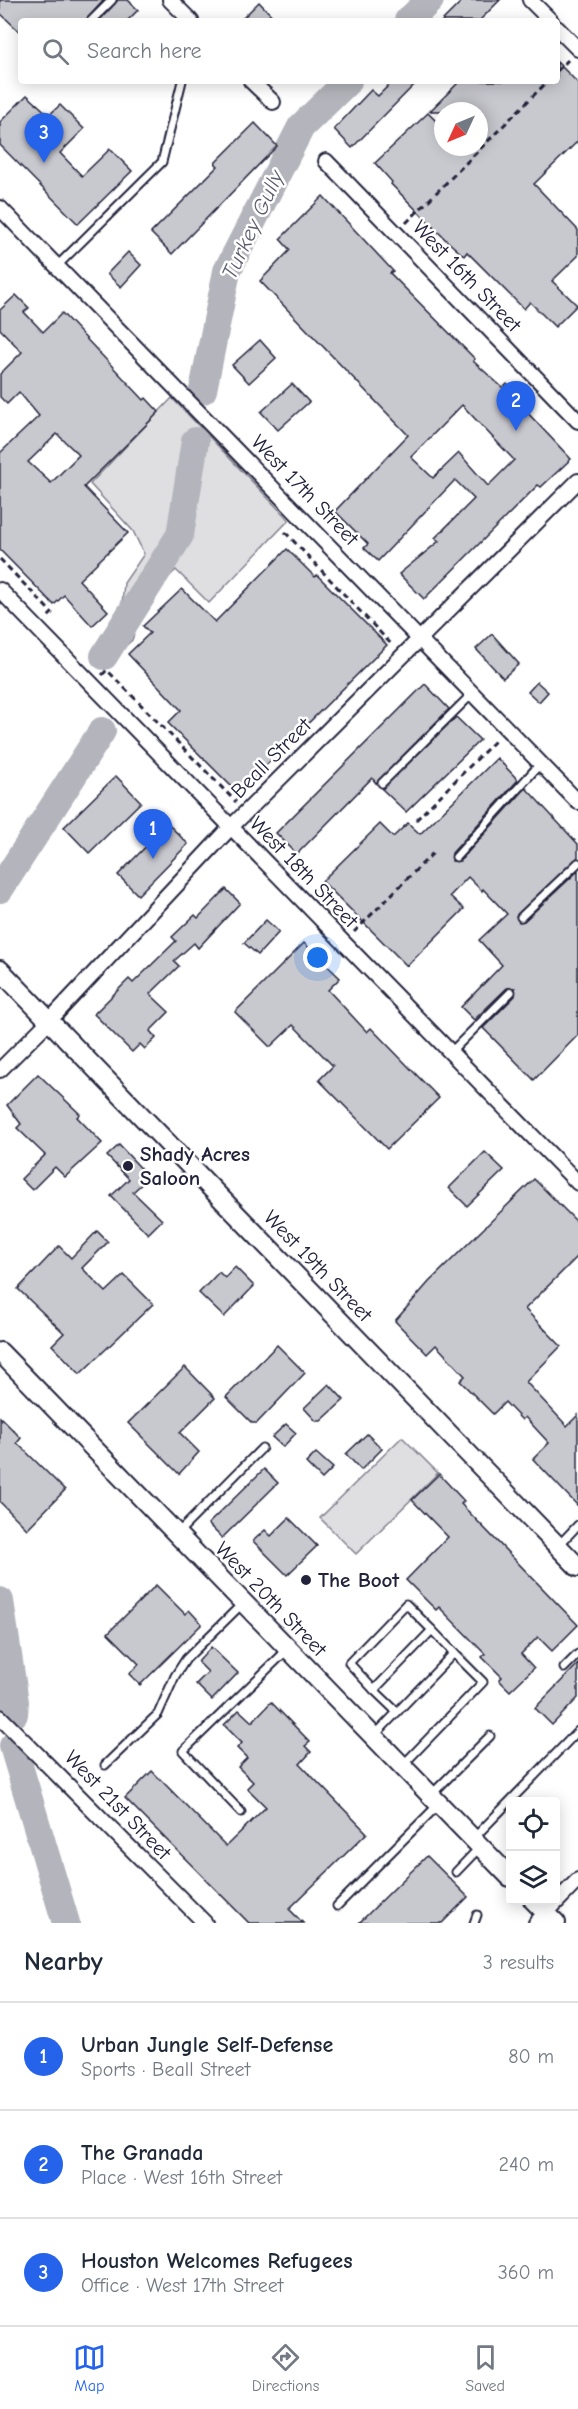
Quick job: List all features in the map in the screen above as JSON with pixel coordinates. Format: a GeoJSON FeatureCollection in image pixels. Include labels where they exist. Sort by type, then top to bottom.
{"type":"FeatureCollection","features":[{"type":"Feature","properties":{"kind":"street"},"geometry":{"type":"LineString","coordinates":[[170,0],[188,18]]}},
{"type":"Feature","properties":{"kind":"street"},"geometry":{"type":"LineString","coordinates":[[530,0],[548,18]]}},
{"type":"Feature","properties":{"kind":"street"},"geometry":{"type":"LineString","coordinates":[[560,30],[578,49]]}},
{"type":"Feature","properties":{"kind":"street"},"geometry":{"type":"LineString","coordinates":[[254,84],[273,102]]}},
{"type":"Feature","properties":{"kind":"street","name":"West 16th Street"},"geometry":{"type":"LineString","coordinates":[[326,160],[578,421]]}},
{"type":"Feature","properties":{"kind":"street","name":"West 17th Street"},"geometry":{"type":"LineString","coordinates":[[0,208],[474,692],[578,802]]}},
{"type":"Feature","properties":{"kind":"street","name":"Beall Street"},"geometry":{"type":"LineString","coordinates":[[0,1070],[50,1022],[231,827],[578,481]]}},
{"type":"Feature","properties":{"kind":"street","name":"West 18th Street"},"geometry":{"type":"LineString","coordinates":[[0,590],[578,1183]]}},
{"type":"Feature","properties":{"kind":"street","name":"West 19th Street"},"geometry":{"type":"LineString","coordinates":[[0,970],[578,1567]]}},
{"type":"Feature","properties":{"kind":"street","name":"West 20th Street"},"geometry":{"type":"LineString","coordinates":[[0,1352],[506,1873]]}},
{"type":"Feature","properties":{"kind":"street","name":"West 21st Street"},"geometry":{"type":"LineString","coordinates":[[0,1717],[205,1923]]}},
{"type":"Feature","properties":{"kind":"street"},"geometry":{"type":"LineString","coordinates":[[543,1915],[578,1880]]}},
{"type":"Feature","properties":{"kind":"lane"},"geometry":{"type":"LineString","coordinates":[[94,18],[112,0]]}},
{"type":"Feature","properties":{"kind":"lane"},"geometry":{"type":"LineString","coordinates":[[57,266],[162,162],[181,84]]}},
{"type":"Feature","properties":{"kind":"lane"},"geometry":{"type":"LineString","coordinates":[[382,783],[474,692]]}},
{"type":"Feature","properties":{"kind":"lane"},"geometry":{"type":"LineString","coordinates":[[456,857],[540,764]]}},
{"type":"Feature","properties":{"kind":"lane"},"geometry":{"type":"LineString","coordinates":[[521,917],[578,863]]}},
{"type":"Feature","properties":{"kind":"lane"},"geometry":{"type":"LineString","coordinates":[[451,1052],[511,992]]}},
{"type":"Feature","properties":{"kind":"lane"},"geometry":{"type":"LineString","coordinates":[[177,1534],[262,1448]]}},
{"type":"Feature","properties":{"kind":"lane"},"geometry":{"type":"LineString","coordinates":[[558,1546],[578,1525]]}},
{"type":"Feature","properties":{"kind":"lane"},"geometry":{"type":"LineString","coordinates":[[105,1765],[158,1714],[175,1676],[186,1659],[244,1603]]}},
{"type":"Feature","properties":{"kind":"lane"},"geometry":{"type":"LineString","coordinates":[[397,1712],[349,1663],[406,1604],[483,1682],[402,1766]]}},
{"type":"Feature","properties":{"kind":"lane"},"geometry":{"type":"LineString","coordinates":[[374,1690],[432,1630]]}},
{"type":"Feature","properties":{"kind":"lane"},"geometry":{"type":"LineString","coordinates":[[241,1812],[183,1751],[289,1649]]}},
{"type":"Feature","properties":{"kind":"lane"},"geometry":{"type":"LineString","coordinates":[[373,1736],[454,1653]]}},
{"type":"Feature","properties":{"kind":"lane"},"geometry":{"type":"LineString","coordinates":[[564,1668],[578,1654]]}},
{"type":"Feature","properties":{"kind":"lane"},"geometry":{"type":"LineString","coordinates":[[456,1872],[477,1842],[578,1731]]}},
{"type":"Feature","properties":{"kind":"lane"},"geometry":{"type":"LineString","coordinates":[[337,1906],[490,1736]]}},
{"type":"Feature","properties":{"kind":"lane"},"geometry":{"type":"LineString","coordinates":[[474,1923],[477,1915]]}},
{"type":"Feature","properties":{"kind":"path"},"geometry":{"type":"LineString","coordinates":[[396,233],[545,84]]}},
{"type":"Feature","properties":{"kind":"path"},"geometry":{"type":"LineString","coordinates":[[285,532],[394,645]]}},
{"type":"Feature","properties":{"kind":"path"},"geometry":{"type":"LineString","coordinates":[[0,559],[52,613],[37,628]]}},
{"type":"Feature","properties":{"kind":"path"},"geometry":{"type":"LineString","coordinates":[[92,685],[107,670],[237,802]]}},
{"type":"Feature","properties":{"kind":"path"},"geometry":{"type":"LineString","coordinates":[[416,820],[508,727]]}},
{"type":"Feature","properties":{"kind":"path"},"geometry":{"type":"LineString","coordinates":[[343,942],[435,851]]}},
{"type":"Feature","properties":{"kind":"shaded area"},"geometry":{"type":"Polygon","coordinates":[[[172,398],[289,520],[209,603],[176,570],[146,599],[132,640],[106,664],[93,650],[121,615],[124,583],[144,554],[133,531],[90,484],[172,398]]]}},
{"type":"Feature","properties":{"kind":"shaded area"},"geometry":{"type":"Polygon","coordinates":[[[402,1437],[438,1473],[356,1554],[320,1518],[402,1437]]]}},
{"type":"Feature","properties":{"kind":"building"},"geometry":{"type":"Polygon","coordinates":[[[0,0],[104,0],[88,18],[18,18],[18,30],[0,13],[0,0]]]}},
{"type":"Feature","properties":{"kind":"building"},"geometry":{"type":"Polygon","coordinates":[[[118,0],[128,0],[138,10],[130,18],[102,18],[118,0]]]}},
{"type":"Feature","properties":{"kind":"building"},"geometry":{"type":"Polygon","coordinates":[[[463,0],[500,0],[482,18],[445,18],[463,0]]]}},
{"type":"Feature","properties":{"kind":"building"},"geometry":{"type":"Polygon","coordinates":[[[259,2],[274,18],[243,18],[259,2]]]}},
{"type":"Feature","properties":{"kind":"building"},"geometry":{"type":"Polygon","coordinates":[[[560,65],[578,83],[578,141],[534,184],[578,230],[578,256],[552,281],[577,305],[555,327],[530,302],[524,309],[467,252],[464,256],[446,240],[391,184],[392,182],[375,163],[428,113],[434,119],[434,156],[488,156],[488,102],[439,102],[457,84],[560,84],[560,65]]]}},
{"type":"Feature","properties":{"kind":"building"},"geometry":{"type":"Polygon","coordinates":[[[390,84],[415,84],[352,148],[334,129],[371,90],[378,96],[390,84]]]}},
{"type":"Feature","properties":{"kind":"building"},"geometry":{"type":"Polygon","coordinates":[[[27,95],[49,115],[60,105],[84,129],[60,153],[82,176],[110,149],[132,171],[78,224],[0,145],[0,122],[27,95]]]}},
{"type":"Feature","properties":{"kind":"building"},"geometry":{"type":"Polygon","coordinates":[[[255,123],[277,146],[172,254],[151,233],[218,166],[215,163],[255,123]]]}},
{"type":"Feature","properties":{"kind":"building"},"geometry":{"type":"Polygon","coordinates":[[[323,196],[393,271],[390,273],[475,359],[473,361],[503,388],[507,384],[529,407],[525,410],[571,459],[541,487],[538,485],[424,599],[399,574],[439,541],[435,538],[474,499],[455,480],[378,561],[364,548],[368,544],[335,511],[408,435],[260,281],[290,250],[280,239],[323,196]],[[462,405],[411,457],[433,478],[459,453],[488,486],[514,460],[462,405]]]}},
{"type":"Feature","properties":{"kind":"building"},"geometry":{"type":"Polygon","coordinates":[[[128,252],[141,265],[121,287],[107,274],[128,252]]]}},
{"type":"Feature","properties":{"kind":"building"},"geometry":{"type":"Polygon","coordinates":[[[16,295],[29,308],[24,312],[43,332],[62,313],[144,400],[146,398],[159,412],[84,487],[128,533],[79,580],[108,611],[92,626],[64,595],[54,605],[0,550],[0,453],[39,416],[19,392],[7,404],[0,397],[0,374],[22,352],[0,329],[0,310],[16,295]],[[57,434],[28,462],[51,483],[79,455],[57,434]]]}},
{"type":"Feature","properties":{"kind":"building"},"geometry":{"type":"Polygon","coordinates":[[[260,340],[276,358],[249,383],[232,365],[260,340]]]}},
{"type":"Feature","properties":{"kind":"building"},"geometry":{"type":"Polygon","coordinates":[[[292,384],[309,402],[278,430],[261,412],[292,384]]]}},
{"type":"Feature","properties":{"kind":"building"},"geometry":{"type":"Polygon","coordinates":[[[287,549],[315,577],[317,575],[387,645],[238,793],[168,723],[181,710],[128,654],[150,633],[143,626],[182,589],[215,622],[287,549]]]}},
{"type":"Feature","properties":{"kind":"building"},"geometry":{"type":"Polygon","coordinates":[[[492,634],[519,664],[503,678],[476,649],[492,634]]]}},
{"type":"Feature","properties":{"kind":"building"},"geometry":{"type":"Polygon","coordinates":[[[537,682],[548,692],[539,702],[528,692],[537,682]]]}},
{"type":"Feature","properties":{"kind":"building"},"geometry":{"type":"Polygon","coordinates":[[[425,684],[449,709],[376,783],[372,778],[297,854],[276,833],[425,684]]]}},
{"type":"Feature","properties":{"kind":"building"},"geometry":{"type":"Polygon","coordinates":[[[456,717],[480,740],[406,812],[382,789],[456,717]]]}},
{"type":"Feature","properties":{"kind":"building"},"geometry":{"type":"Polygon","coordinates":[[[497,758],[518,780],[452,853],[452,861],[460,861],[526,788],[578,844],[578,857],[516,916],[519,922],[524,921],[578,871],[578,1035],[534,1080],[483,1028],[515,996],[515,988],[507,988],[474,1020],[461,1007],[502,965],[479,940],[507,914],[483,889],[482,891],[468,877],[450,896],[464,909],[407,966],[322,881],[380,824],[393,837],[408,823],[420,834],[497,758]]]}},
{"type":"Feature","properties":{"kind":"building"},"geometry":{"type":"Polygon","coordinates":[[[116,776],[141,802],[89,853],[64,827],[116,776]]]}},
{"type":"Feature","properties":{"kind":"building"},"geometry":{"type":"Polygon","coordinates":[[[168,824],[188,844],[138,895],[118,875],[168,824]]]}},
{"type":"Feature","properties":{"kind":"building"},"geometry":{"type":"Polygon","coordinates":[[[226,889],[240,903],[198,948],[194,943],[174,961],[179,966],[150,994],[169,1012],[150,1031],[156,1038],[145,1049],[140,1044],[132,1052],[94,1014],[129,979],[133,983],[176,941],[172,937],[195,915],[198,918],[226,889]]]}},
{"type":"Feature","properties":{"kind":"building"},"geometry":{"type":"Polygon","coordinates":[[[266,920],[279,932],[258,955],[244,943],[266,920]]]}},
{"type":"Feature","properties":{"kind":"building"},"geometry":{"type":"Polygon","coordinates":[[[304,943],[340,978],[328,990],[367,1032],[371,1028],[439,1098],[387,1149],[319,1080],[333,1066],[293,1025],[270,1047],[235,1012],[304,943]]]}},
{"type":"Feature","properties":{"kind":"building"},"geometry":{"type":"Polygon","coordinates":[[[38,1074],[80,1114],[77,1117],[102,1143],[65,1177],[55,1167],[32,1190],[21,1179],[45,1155],[17,1128],[21,1124],[7,1105],[38,1074]]]}},
{"type":"Feature","properties":{"kind":"building"},"geometry":{"type":"Polygon","coordinates":[[[119,1145],[149,1177],[133,1192],[162,1220],[148,1234],[111,1196],[129,1179],[107,1156],[119,1145]]]}},
{"type":"Feature","properties":{"kind":"building"},"geometry":{"type":"Polygon","coordinates":[[[485,1152],[504,1170],[467,1206],[449,1188],[485,1152]]]}},
{"type":"Feature","properties":{"kind":"building"},"geometry":{"type":"Polygon","coordinates":[[[534,1179],[578,1223],[578,1256],[525,1309],[561,1346],[526,1382],[567,1426],[578,1415],[578,1506],[533,1459],[549,1443],[525,1417],[522,1420],[505,1402],[493,1414],[460,1381],[465,1376],[436,1345],[427,1354],[395,1321],[429,1282],[534,1179]]]}},
{"type":"Feature","properties":{"kind":"building"},"geometry":{"type":"Polygon","coordinates":[[[97,1231],[108,1242],[82,1268],[106,1292],[124,1275],[153,1304],[80,1374],[52,1345],[64,1333],[18,1289],[59,1246],[71,1258],[97,1231]]]}},
{"type":"Feature","properties":{"kind":"building"},"geometry":{"type":"Polygon","coordinates":[[[235,1267],[254,1286],[224,1317],[199,1293],[219,1272],[225,1278],[235,1267]]]}},
{"type":"Feature","properties":{"kind":"building"},"geometry":{"type":"Polygon","coordinates":[[[277,1345],[305,1373],[257,1423],[252,1423],[226,1397],[277,1345]]]}},
{"type":"Feature","properties":{"kind":"building"},"geometry":{"type":"Polygon","coordinates":[[[185,1367],[215,1398],[180,1433],[199,1452],[179,1474],[128,1423],[185,1367]]]}},
{"type":"Feature","properties":{"kind":"building"},"geometry":{"type":"Polygon","coordinates":[[[329,1384],[344,1400],[321,1421],[316,1421],[304,1408],[329,1384]]]}},
{"type":"Feature","properties":{"kind":"building"},"geometry":{"type":"Polygon","coordinates":[[[0,1417],[21,1438],[17,1443],[65,1490],[27,1529],[0,1502],[0,1417]]]}},
{"type":"Feature","properties":{"kind":"building"},"geometry":{"type":"Polygon","coordinates":[[[286,1424],[296,1433],[283,1447],[272,1437],[286,1424]]]}},
{"type":"Feature","properties":{"kind":"building"},"geometry":{"type":"Polygon","coordinates":[[[367,1434],[382,1449],[361,1470],[346,1454],[367,1434]]]}},
{"type":"Feature","properties":{"kind":"building"},"geometry":{"type":"Polygon","coordinates":[[[316,1453],[333,1468],[322,1479],[306,1463],[316,1453]]]}},
{"type":"Feature","properties":{"kind":"building"},"geometry":{"type":"Polygon","coordinates":[[[264,1469],[278,1483],[222,1538],[208,1524],[264,1469]]]}},
{"type":"Feature","properties":{"kind":"building"},"geometry":{"type":"Polygon","coordinates":[[[439,1474],[464,1501],[461,1504],[578,1625],[552,1651],[538,1637],[521,1654],[534,1668],[510,1691],[499,1680],[502,1677],[482,1657],[485,1654],[439,1607],[436,1610],[406,1580],[448,1537],[412,1500],[439,1474]]]}},
{"type":"Feature","properties":{"kind":"building"},"geometry":{"type":"Polygon","coordinates":[[[289,1518],[317,1546],[287,1575],[253,1541],[265,1530],[271,1536],[289,1518]]]}},
{"type":"Feature","properties":{"kind":"building"},"geometry":{"type":"Polygon","coordinates":[[[156,1585],[185,1614],[189,1610],[202,1624],[140,1685],[129,1674],[139,1664],[108,1633],[156,1585]]]}},
{"type":"Feature","properties":{"kind":"building"},"geometry":{"type":"Polygon","coordinates":[[[211,1647],[238,1673],[212,1700],[196,1684],[208,1672],[198,1662],[211,1647]]]}},
{"type":"Feature","properties":{"kind":"building"},"geometry":{"type":"Polygon","coordinates":[[[578,1664],[578,1698],[552,1725],[535,1708],[578,1664]]]}},
{"type":"Feature","properties":{"kind":"building"},"geometry":{"type":"Polygon","coordinates":[[[271,1702],[310,1742],[305,1746],[311,1752],[300,1764],[367,1833],[289,1909],[303,1923],[249,1923],[125,1798],[152,1771],[226,1846],[266,1807],[247,1788],[253,1782],[238,1767],[247,1758],[237,1748],[242,1743],[224,1725],[239,1710],[252,1722],[271,1702]]]}},
{"type":"Feature","properties":{"kind":"building"},"geometry":{"type":"Polygon","coordinates":[[[427,1856],[468,1897],[442,1923],[359,1923],[427,1856]]]}},
{"type":"Feature","properties":{"kind":"waterway","name":"Turkey Gully"},"geometry":{"type":"LineString","coordinates":[[411,18],[430,0]]}},
{"type":"Feature","properties":{"kind":"waterway","name":"Turkey Gully"},"geometry":{"type":"LineString","coordinates":[[203,390],[227,271],[301,127],[345,84]]}},
{"type":"Feature","properties":{"kind":"waterway","name":"Turkey Gully"},"geometry":{"type":"LineString","coordinates":[[104,656],[180,535],[195,441]]}},
{"type":"Feature","properties":{"kind":"waterway","name":"Turkey Gully"},"geometry":{"type":"LineString","coordinates":[[0,889],[102,731]]}},
{"type":"Feature","properties":{"kind":"waterway","name":"Turkey Gully"},"geometry":{"type":"LineString","coordinates":[[0,1601],[15,1702],[14,1714]]}},
{"type":"Feature","properties":{"kind":"waterway","name":"Turkey Gully"},"geometry":{"type":"LineString","coordinates":[[13,1746],[66,1923]]}},
{"type":"Feature","properties":{"kind":"place","name":"Houston Welcomes Refugees"},"geometry":{"type":"Point","coordinates":[44,163]}},
{"type":"Feature","properties":{"kind":"place","name":"The Granada"},"geometry":{"type":"Point","coordinates":[516,431]}},
{"type":"Feature","properties":{"kind":"place","name":"Urban Jungle Self-Defense"},"geometry":{"type":"Point","coordinates":[153,859]}},
{"type":"Feature","properties":{"kind":"place","name":"Shady Acres Saloon"},"geometry":{"type":"Point","coordinates":[128,1166]}},
{"type":"Feature","properties":{"kind":"place","name":"The Boot"},"geometry":{"type":"Point","coordinates":[306,1580]}}]}
